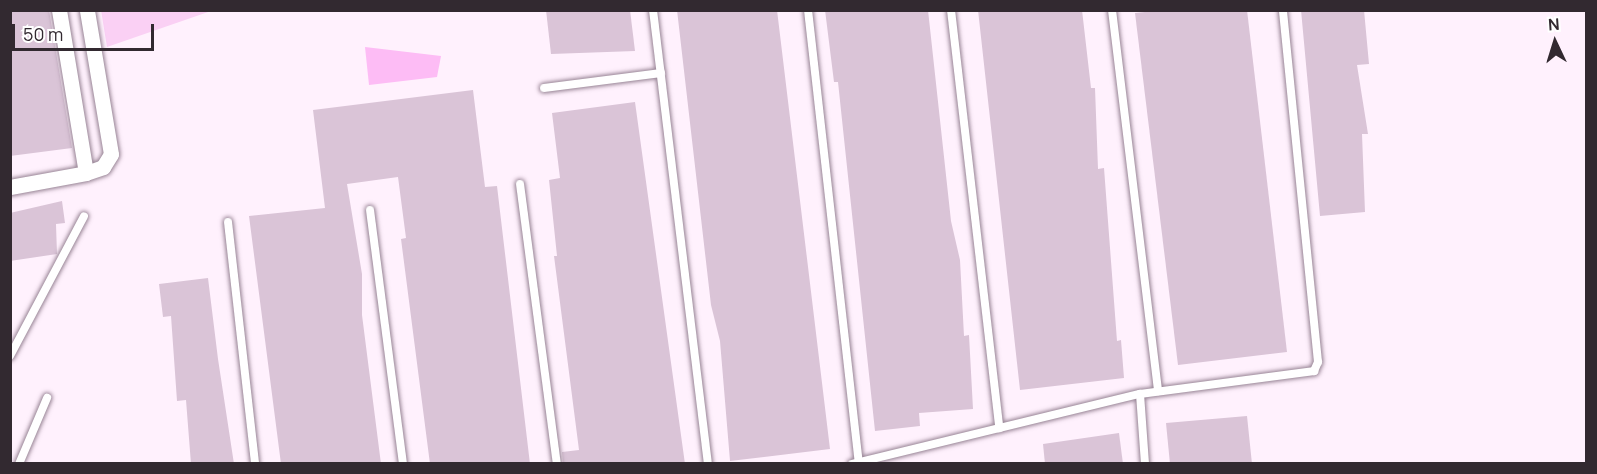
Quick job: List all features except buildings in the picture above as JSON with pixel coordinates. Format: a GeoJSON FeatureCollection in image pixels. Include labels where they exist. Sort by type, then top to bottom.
{"type":"FeatureCollection","features":[{"type":"Feature","properties":{"kind":"street"},"geometry":{"type":"LineString","coordinates":[[59,10],[86,174]]}},
{"type":"Feature","properties":{"kind":"street"},"geometry":{"type":"LineString","coordinates":[[10,187],[86,174],[103,167],[111,154],[87,10]]}},
{"type":"Feature","properties":{"kind":"lane"},"geometry":{"type":"LineString","coordinates":[[654,10],[708,464]]}},
{"type":"Feature","properties":{"kind":"lane"},"geometry":{"type":"LineString","coordinates":[[808,10],[856,463],[1140,394],[1314,371],[1317,362],[1282,10]]}},
{"type":"Feature","properties":{"kind":"lane"},"geometry":{"type":"LineString","coordinates":[[951,10],[999,428]]}},
{"type":"Feature","properties":{"kind":"lane"},"geometry":{"type":"LineString","coordinates":[[1112,10],[1158,391]]}},
{"type":"Feature","properties":{"kind":"lane"},"geometry":{"type":"LineString","coordinates":[[544,88],[661,73]]}},
{"type":"Feature","properties":{"kind":"lane"},"geometry":{"type":"LineString","coordinates":[[520,184],[557,464]]}},
{"type":"Feature","properties":{"kind":"lane"},"geometry":{"type":"LineString","coordinates":[[370,210],[402,464]]}},
{"type":"Feature","properties":{"kind":"lane"},"geometry":{"type":"LineString","coordinates":[[10,356],[84,216]]}},
{"type":"Feature","properties":{"kind":"lane"},"geometry":{"type":"LineString","coordinates":[[228,222],[255,464]]}},
{"type":"Feature","properties":{"kind":"lane"},"geometry":{"type":"LineString","coordinates":[[1140,394],[1145,464]]}},
{"type":"Feature","properties":{"kind":"lane"},"geometry":{"type":"LineString","coordinates":[[19,464],[47,398]]}},
{"type":"Feature","properties":{"kind":"shaded area"},"geometry":{"type":"Polygon","coordinates":[[[101,10],[211,10],[211,11],[107,47],[101,10]]]}},
{"type":"Feature","properties":{"kind":"shaded area"},"geometry":{"type":"Polygon","coordinates":[[[365,47],[441,56],[437,77],[369,85],[365,47]]]}}]}
